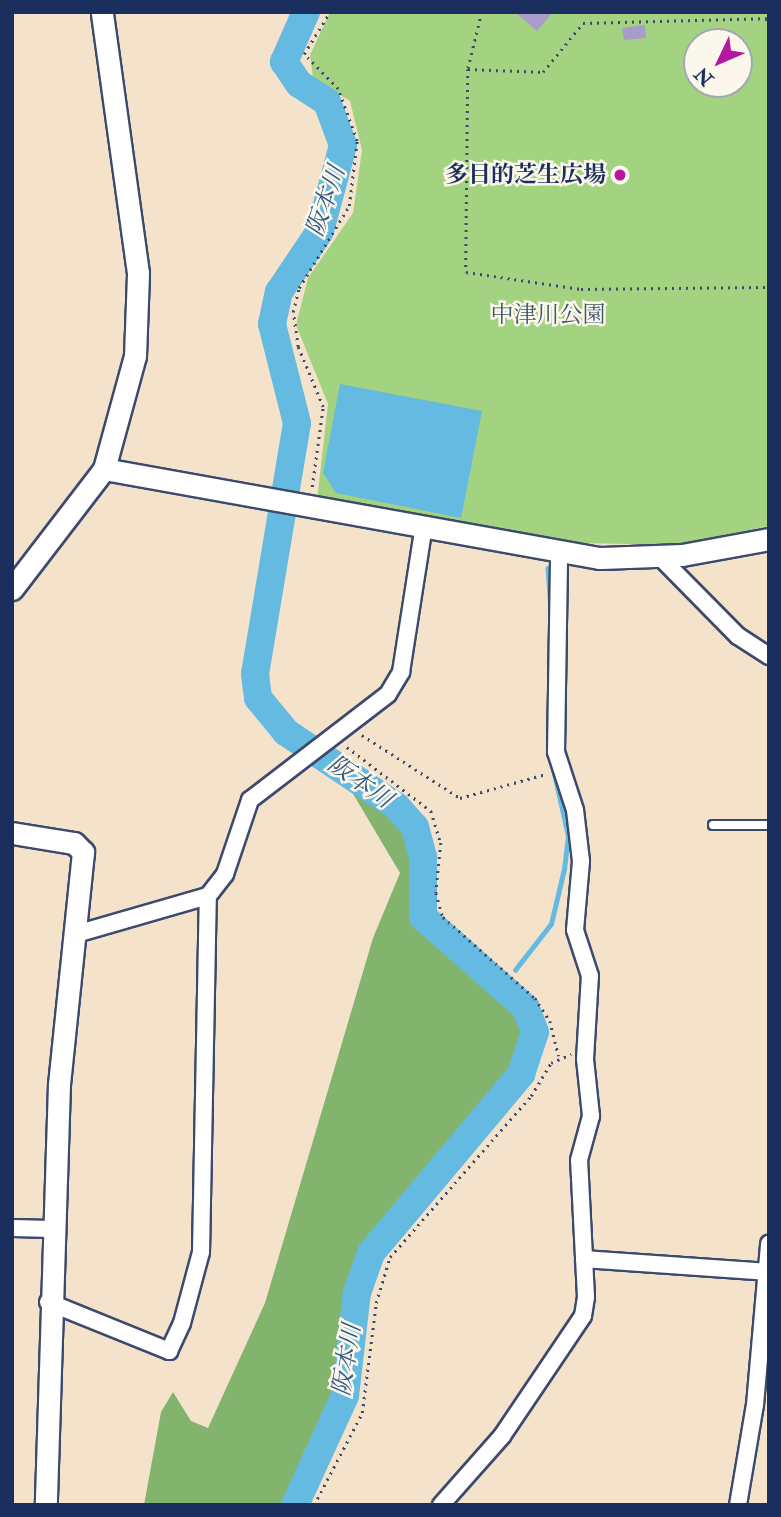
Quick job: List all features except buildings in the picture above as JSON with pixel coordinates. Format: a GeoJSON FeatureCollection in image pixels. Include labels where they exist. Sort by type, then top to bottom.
{"type":"FeatureCollection","features":[{"type":"Feature","properties":{"kind":"street"},"geometry":{"type":"LineString","coordinates":[[12,589],[104,469],[140,318],[102,12]]}},
{"type":"Feature","properties":{"kind":"street"},"geometry":{"type":"LineString","coordinates":[[104,469],[559,553],[660,557],[769,539]]}},
{"type":"Feature","properties":{"kind":"street"},"geometry":{"type":"LineString","coordinates":[[76,934],[208,895],[225,874],[250,800],[305,761],[388,694],[401,672],[424,530]]}},
{"type":"Feature","properties":{"kind":"street"},"geometry":{"type":"LineString","coordinates":[[440,1505],[502,1436],[583,1316],[584,1259],[579,1160],[591,1116],[585,1054],[590,976],[575,930],[579,838],[556,752],[559,553]]}},
{"type":"Feature","properties":{"kind":"street"},"geometry":{"type":"LineString","coordinates":[[660,557],[738,636],[769,656]]}},
{"type":"Feature","properties":{"kind":"street"},"geometry":{"type":"LineString","coordinates":[[12,834],[74,843],[83,852],[52,1229],[48,1302],[46,1505]]}},
{"type":"Feature","properties":{"kind":"street"},"geometry":{"type":"LineString","coordinates":[[48,1302],[169,1351],[182,1322],[201,1252],[208,895]]}},
{"type":"Feature","properties":{"kind":"street"},"geometry":{"type":"LineString","coordinates":[[12,1228],[52,1229]]}},
{"type":"Feature","properties":{"kind":"street"},"geometry":{"type":"LineString","coordinates":[[738,1505],[769,1244]]}},
{"type":"Feature","properties":{"kind":"street"},"geometry":{"type":"LineString","coordinates":[[584,1259],[767,1272]]}},
{"type":"Feature","properties":{"kind":"lane"},"geometry":{"type":"LineString","coordinates":[[713,825],[769,825]]}},
{"type":"Feature","properties":{"kind":"path"},"geometry":{"type":"LineString","coordinates":[[304,507],[323,407],[298,347],[293,312],[299,288],[349,206],[357,141],[338,89],[304,54],[330,12]]}},
{"type":"Feature","properties":{"kind":"path"},"geometry":{"type":"LineString","coordinates":[[482,12],[468,69],[466,272],[581,289],[769,287]]}},
{"type":"Feature","properties":{"kind":"path"},"geometry":{"type":"LineString","coordinates":[[468,69],[542,72],[583,23],[769,18]]}},
{"type":"Feature","properties":{"kind":"path"},"geometry":{"type":"LineString","coordinates":[[354,723],[450,795],[470,797],[547,774]]}},
{"type":"Feature","properties":{"kind":"path"},"geometry":{"type":"LineString","coordinates":[[333,738],[431,811],[441,843],[436,893],[443,917],[535,998],[551,1021],[559,1056]]}},
{"type":"Feature","properties":{"kind":"path"},"geometry":{"type":"LineString","coordinates":[[314,1505],[362,1413],[376,1303],[390,1257],[559,1056],[585,1054]]}},
{"type":"Feature","properties":{"kind":"green space","name":"中津川公園"},"geometry":{"type":"Polygon","coordinates":[[[330,12],[769,12],[769,526],[675,545],[579,543],[317,500],[328,404],[296,325],[308,278],[353,213],[362,150],[350,101],[313,78],[310,55],[330,12]]]}},
{"type":"Feature","properties":{"kind":"green space"},"geometry":{"type":"Polygon","coordinates":[[[349,787],[381,808],[417,846],[415,918],[520,1019],[521,1067],[373,1238],[358,1264],[341,1385],[287,1505],[144,1505],[161,1412],[173,1392],[191,1421],[208,1428],[265,1303],[373,938],[400,873],[349,787]]]}},
{"type":"Feature","properties":{"kind":"water"},"geometry":{"type":"Polygon","coordinates":[[[340,384],[482,411],[461,518],[336,493],[323,473],[340,384]]]}},
{"type":"Feature","properties":{"kind":"waterway","name":"阪本川"},"geometry":{"type":"LineString","coordinates":[[295,1505],[345,1396],[357,1293],[371,1253],[521,1074],[535,1032],[526,1008],[423,917],[423,857],[415,827],[396,806],[286,732],[258,698],[255,674],[297,423],[272,324],[279,292],[320,231],[343,145],[327,102],[299,84],[284,62],[306,12]]}},
{"type":"Feature","properties":{"kind":"waterway"},"geometry":{"type":"LineString","coordinates":[[548,568],[551,609]]}},
{"type":"Feature","properties":{"kind":"waterway"},"geometry":{"type":"LineString","coordinates":[[548,738],[549,719]]}},
{"type":"Feature","properties":{"kind":"waterway"},"geometry":{"type":"LineString","coordinates":[[515,970],[551,924],[564,869],[568,836],[549,751]]}},
{"type":"Feature","properties":{"kind":"waterway"},"geometry":{"type":"LineString","coordinates":[[506,989],[509,983]]}},
{"type":"Feature","properties":{"kind":"place","name":"多目的芝生広場"},"geometry":{"type":"Point","coordinates":[620,175]}}]}
